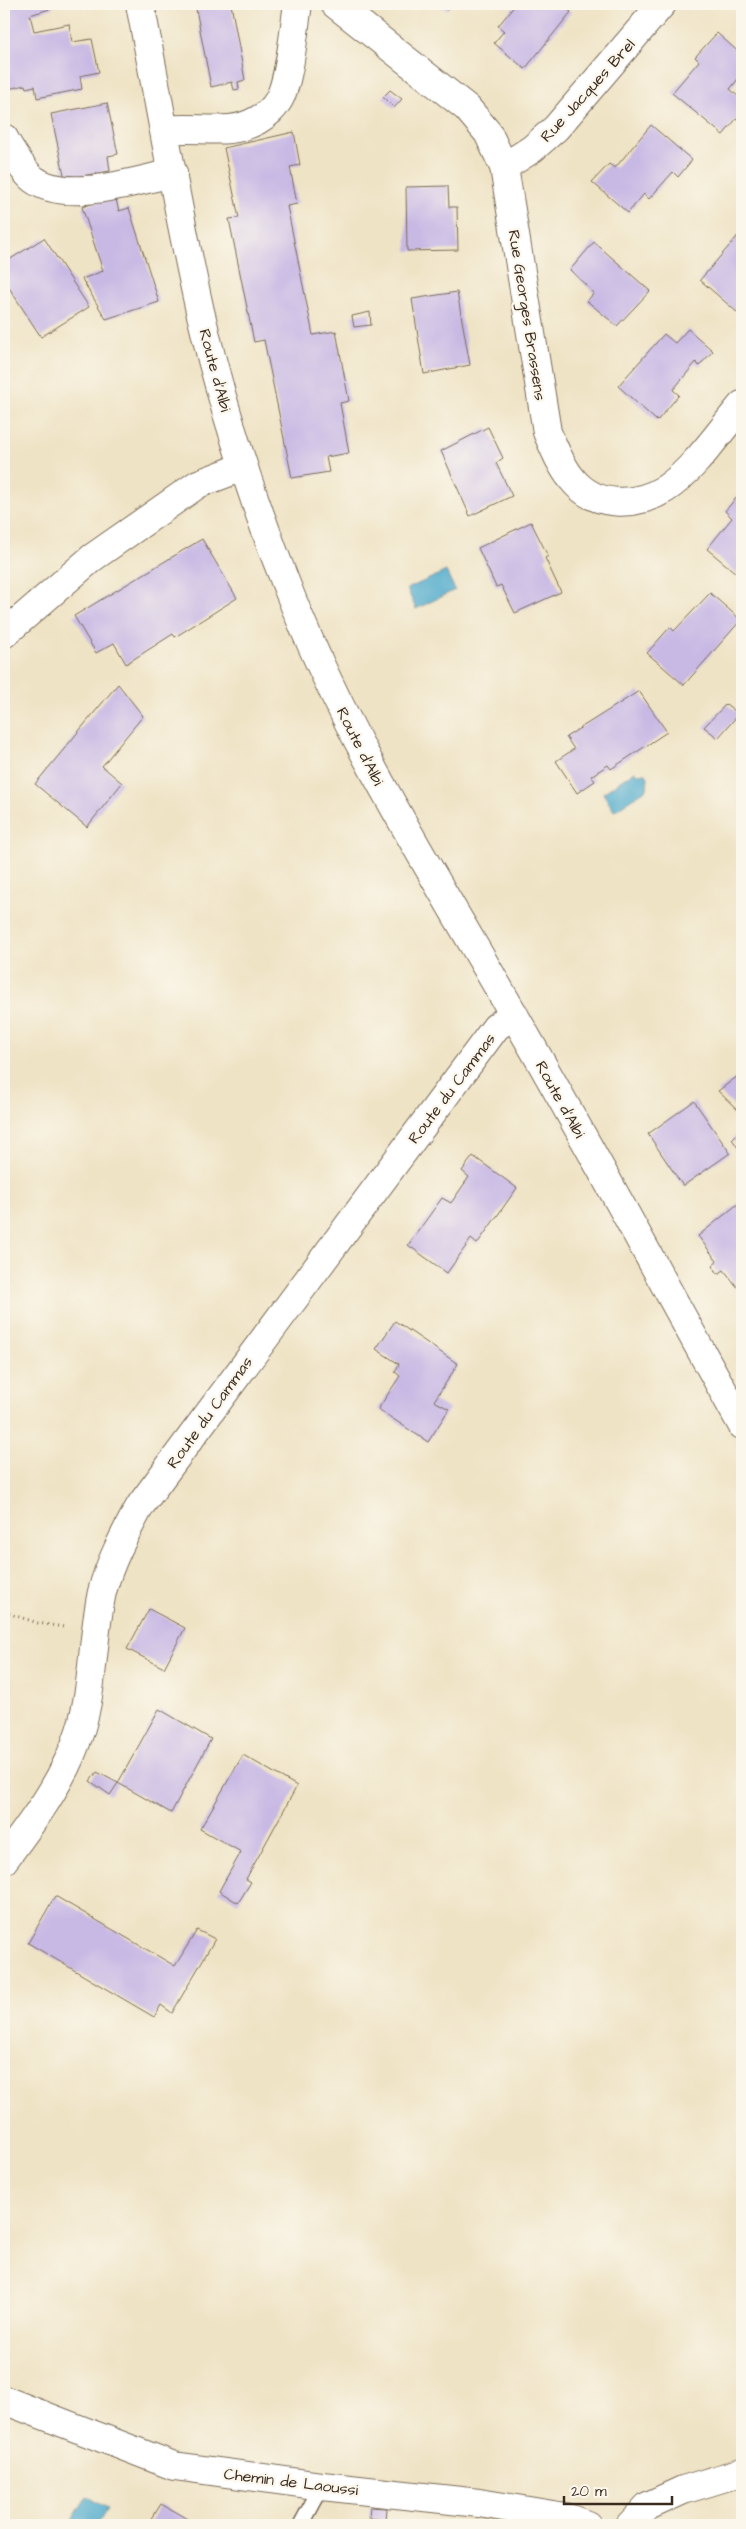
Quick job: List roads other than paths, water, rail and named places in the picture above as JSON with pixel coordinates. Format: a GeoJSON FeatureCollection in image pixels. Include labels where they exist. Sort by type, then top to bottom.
{"type":"FeatureCollection","features":[{"type":"Feature","properties":{"kind":"street","name":"Route d'Albi"},"geometry":{"type":"LineString","coordinates":[[140,4],[200,311],[223,400],[244,467],[290,595],[349,726],[418,851],[514,1014],[742,1425]]}},
{"type":"Feature","properties":{"kind":"street"},"geometry":{"type":"LineString","coordinates":[[166,130],[186,128],[232,129],[260,120],[278,101],[288,68],[298,4]]}},
{"type":"Feature","properties":{"kind":"street","name":"Rue Georges Brassens"},"geometry":{"type":"LineString","coordinates":[[335,4],[467,108],[488,134],[504,167],[547,432],[572,479],[591,496],[615,503],[643,500],[666,488],[688,468],[742,405]]}},
{"type":"Feature","properties":{"kind":"street","name":"Rue Jacques Brel"},"geometry":{"type":"LineString","coordinates":[[504,167],[532,149],[556,128],[662,4]]}},
{"type":"Feature","properties":{"kind":"street"},"geometry":{"type":"LineString","coordinates":[[4,138],[33,179],[63,191],[123,184],[172,173]]}},
{"type":"Feature","properties":{"kind":"street"},"geometry":{"type":"LineString","coordinates":[[4,634],[92,558],[190,489],[198,484],[244,467]]}},
{"type":"Feature","properties":{"kind":"street","name":"Route du Cammas"},"geometry":{"type":"LineString","coordinates":[[4,1860],[39,1814],[66,1766],[80,1731],[89,1694],[102,1592],[115,1552],[140,1506],[496,1027],[514,1014]]}},
{"type":"Feature","properties":{"kind":"street","name":"Chemin de Laoussi"},"geometry":{"type":"LineString","coordinates":[[4,2400],[174,2466],[322,2486],[480,2503],[565,2517],[587,2525]]}},
{"type":"Feature","properties":{"kind":"street"},"geometry":{"type":"LineString","coordinates":[[630,2525],[648,2506],[683,2490],[742,2472]]}},
{"type":"Feature","properties":{"kind":"lane"},"geometry":{"type":"LineString","coordinates":[[301,2525],[322,2486]]}},
{"type":"Feature","properties":{"kind":"water"},"geometry":{"type":"Polygon","coordinates":[[[446,571],[455,590],[416,609],[407,589],[446,571]]]}},
{"type":"Feature","properties":{"kind":"water"},"geometry":{"type":"Polygon","coordinates":[[[635,771],[637,774],[645,773],[648,777],[647,789],[614,811],[603,793],[635,771]]]}},
{"type":"Feature","properties":{"kind":"water"},"geometry":{"type":"Polygon","coordinates":[[[87,2496],[107,2508],[97,2525],[69,2525],[87,2496]]]}}]}
